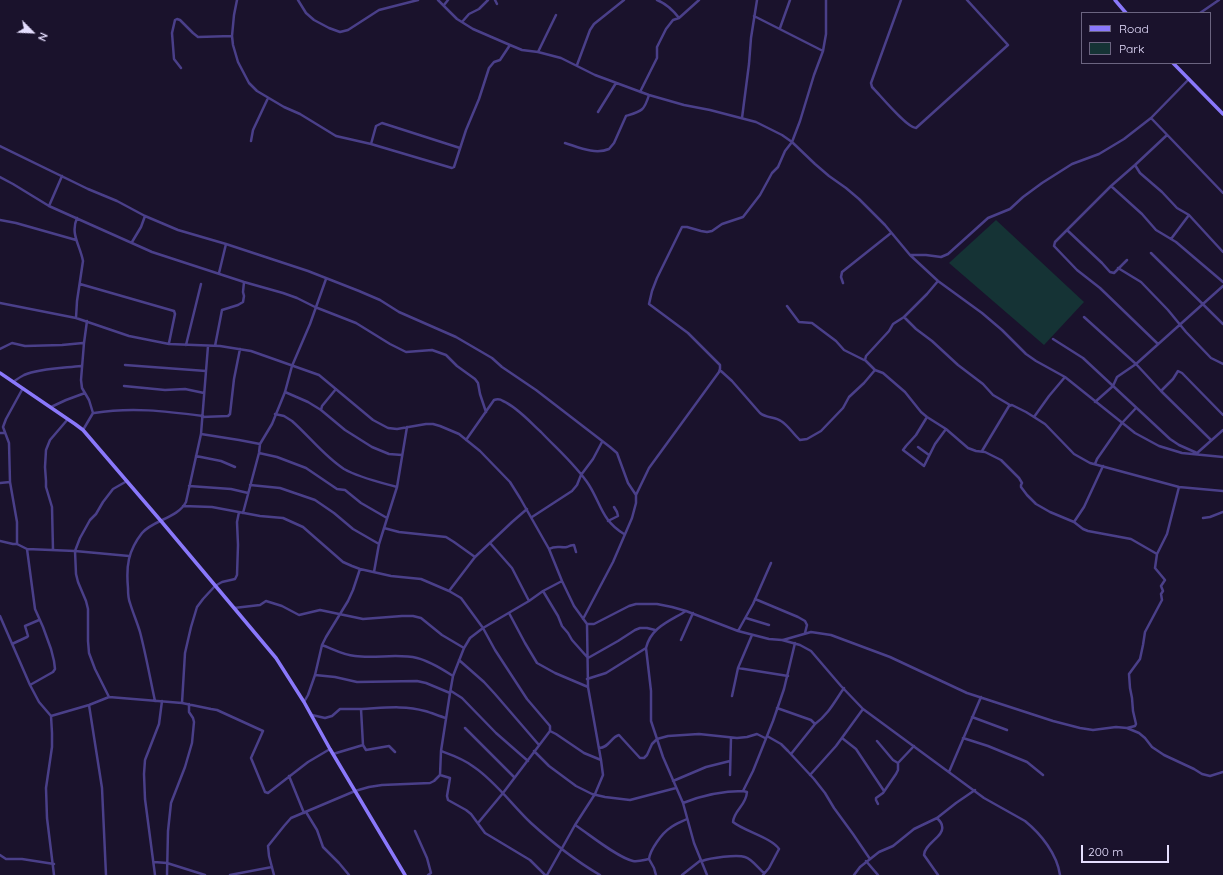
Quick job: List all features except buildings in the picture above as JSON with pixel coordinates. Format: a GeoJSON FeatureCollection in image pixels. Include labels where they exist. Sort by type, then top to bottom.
{"type":"FeatureCollection","features":[{"type":"Feature","properties":{"kind":"street"},"geometry":{"type":"LineString","coordinates":[[237,0],[232,36],[233,45],[238,62],[249,83],[257,91],[300,114],[336,136],[371,144],[452,168],[454,167],[468,123],[479,99],[491,64],[500,60],[510,45]]}},
{"type":"Feature","properties":{"kind":"street"},"geometry":{"type":"LineString","coordinates":[[298,0],[306,13],[314,20],[340,32],[348,30],[379,10],[418,0]]}},
{"type":"Feature","properties":{"kind":"street"},"geometry":{"type":"LineString","coordinates":[[438,0],[462,22],[473,29],[522,50],[538,52],[561,58],[616,83],[649,95],[684,105],[742,118],[769,128],[792,142],[829,176],[859,199],[910,256],[938,281],[982,313],[1026,354],[1065,377],[1134,433],[1159,446],[1182,453],[1223,457]]}},
{"type":"Feature","properties":{"kind":"street"},"geometry":{"type":"LineString","coordinates":[[444,5],[448,0]]}},
{"type":"Feature","properties":{"kind":"street"},"geometry":{"type":"LineString","coordinates":[[462,22],[469,14],[488,0]]}},
{"type":"Feature","properties":{"kind":"street"},"geometry":{"type":"LineString","coordinates":[[495,0],[497,4]]}},
{"type":"Feature","properties":{"kind":"street"},"geometry":{"type":"LineString","coordinates":[[577,66],[590,30],[594,24],[624,0]]}},
{"type":"Feature","properties":{"kind":"street"},"geometry":{"type":"LineString","coordinates":[[657,0],[670,7],[680,18]]}},
{"type":"Feature","properties":{"kind":"street"},"geometry":{"type":"LineString","coordinates":[[640,92],[657,58],[657,47],[666,29],[673,20],[680,18],[699,0]]}},
{"type":"Feature","properties":{"kind":"street"},"geometry":{"type":"LineString","coordinates":[[742,118],[757,0]]}},
{"type":"Feature","properties":{"kind":"street"},"geometry":{"type":"LineString","coordinates":[[780,28],[790,0]]}},
{"type":"Feature","properties":{"kind":"street"},"geometry":{"type":"LineString","coordinates":[[584,619],[613,562],[632,518],[636,503],[636,495],[649,468],[720,372],[720,365],[688,333],[649,304],[657,278],[682,227],[707,232],[712,231],[722,224],[743,217],[747,214],[760,195],[772,173],[778,167],[785,151],[792,142],[823,51],[826,34],[826,0]]}},
{"type":"Feature","properties":{"kind":"street"},"geometry":{"type":"LineString","coordinates":[[901,0],[871,83],[872,87],[910,126],[916,128],[1008,45],[967,0]]}},
{"type":"Feature","properties":{"kind":"street"},"geometry":{"type":"LineString","coordinates":[[1115,0],[1125,12]]}},
{"type":"Feature","properties":{"kind":"street"},"geometry":{"type":"LineString","coordinates":[[1201,12],[1219,0]]}},
{"type":"Feature","properties":{"kind":"street"},"geometry":{"type":"LineString","coordinates":[[538,52],[556,15]]}},
{"type":"Feature","properties":{"kind":"street"},"geometry":{"type":"LineString","coordinates":[[754,16],[823,51]]}},
{"type":"Feature","properties":{"kind":"street"},"geometry":{"type":"LineString","coordinates":[[181,68],[174,59],[172,33],[175,20],[180,20],[198,37],[232,36]]}},
{"type":"Feature","properties":{"kind":"street"},"geometry":{"type":"LineString","coordinates":[[1174,64],[1223,114]]}},
{"type":"Feature","properties":{"kind":"street"},"geometry":{"type":"LineString","coordinates":[[910,256],[926,255],[941,257],[948,254],[988,218],[1010,209],[1023,196],[1042,182],[1072,164],[1099,154],[1124,139],[1151,118],[1189,79]]}},
{"type":"Feature","properties":{"kind":"street"},"geometry":{"type":"LineString","coordinates":[[598,112],[616,83]]}},
{"type":"Feature","properties":{"kind":"street"},"geometry":{"type":"LineString","coordinates":[[565,143],[582,149],[600,151],[609,149],[614,143],[626,116],[645,107],[649,95]]}},
{"type":"Feature","properties":{"kind":"street"},"geometry":{"type":"LineString","coordinates":[[252,141],[253,130],[268,98]]}},
{"type":"Feature","properties":{"kind":"street"},"geometry":{"type":"LineString","coordinates":[[1151,118],[1223,193]]}},
{"type":"Feature","properties":{"kind":"street"},"geometry":{"type":"LineString","coordinates":[[371,144],[376,126],[382,123],[460,148]]}},
{"type":"Feature","properties":{"kind":"street"},"geometry":{"type":"LineString","coordinates":[[1158,344],[1100,288],[1077,270],[1054,246],[1055,242],[1111,186],[1167,135]]}},
{"type":"Feature","properties":{"kind":"street"},"geometry":{"type":"LineString","coordinates":[[0,146],[88,189],[117,201],[145,216],[178,230],[308,271],[380,300],[399,312],[456,337],[492,358],[502,367],[536,390],[602,442],[610,446],[617,453],[628,483],[636,495]]}},
{"type":"Feature","properties":{"kind":"street"},"geometry":{"type":"LineString","coordinates":[[1135,165],[1140,173],[1162,192],[1177,208],[1189,215],[1223,252]]}},
{"type":"Feature","properties":{"kind":"street"},"geometry":{"type":"LineString","coordinates":[[49,206],[62,176]]}},
{"type":"Feature","properties":{"kind":"street"},"geometry":{"type":"LineString","coordinates":[[0,177],[49,206],[152,252],[198,268],[289,295],[356,323],[406,352],[432,350],[446,355],[457,366],[470,374],[478,383],[486,412]]}},
{"type":"Feature","properties":{"kind":"street"},"geometry":{"type":"LineString","coordinates":[[1111,186],[1142,214],[1156,230],[1171,239],[1223,282]]}},
{"type":"Feature","properties":{"kind":"street"},"geometry":{"type":"LineString","coordinates":[[1171,239],[1189,215]]}},
{"type":"Feature","properties":{"kind":"street"},"geometry":{"type":"LineString","coordinates":[[132,242],[141,227],[145,216]]}},
{"type":"Feature","properties":{"kind":"street"},"geometry":{"type":"LineString","coordinates":[[76,318],[83,261],[76,240],[74,224],[77,218]]}},
{"type":"Feature","properties":{"kind":"street"},"geometry":{"type":"LineString","coordinates":[[0,220],[16,222],[76,240]]}},
{"type":"Feature","properties":{"kind":"street"},"geometry":{"type":"LineString","coordinates":[[1067,230],[1102,262],[1110,272],[1114,273],[1127,260]]}},
{"type":"Feature","properties":{"kind":"street"},"geometry":{"type":"LineString","coordinates":[[843,283],[841,277],[842,272],[891,233]]}},
{"type":"Feature","properties":{"kind":"street"},"geometry":{"type":"LineString","coordinates":[[219,273],[226,244]]}},
{"type":"Feature","properties":{"kind":"street"},"geometry":{"type":"LineString","coordinates":[[1151,253],[1223,324]]}},
{"type":"Feature","properties":{"kind":"street"},"geometry":{"type":"LineString","coordinates":[[1118,268],[1141,282],[1212,358],[1223,364]]}},
{"type":"Feature","properties":{"kind":"street"},"geometry":{"type":"LineString","coordinates":[[182,703],[185,653],[197,607],[215,586],[222,582],[235,579],[237,575],[237,522],[248,493],[260,444],[269,430],[285,392],[292,366],[310,324],[326,279]]}},
{"type":"Feature","properties":{"kind":"street"},"geometry":{"type":"LineString","coordinates":[[865,360],[866,356],[889,331],[893,324],[904,317],[938,281]]}},
{"type":"Feature","properties":{"kind":"street"},"geometry":{"type":"LineString","coordinates":[[215,346],[222,310],[243,302],[244,282]]}},
{"type":"Feature","properties":{"kind":"street"},"geometry":{"type":"LineString","coordinates":[[80,284],[174,311],[175,314],[169,344]]}},
{"type":"Feature","properties":{"kind":"street"},"geometry":{"type":"LineString","coordinates":[[186,345],[201,284]]}},
{"type":"Feature","properties":{"kind":"street"},"geometry":{"type":"LineString","coordinates":[[1095,402],[1113,386],[1117,377],[1136,364],[1223,286]]}},
{"type":"Feature","properties":{"kind":"street"},"geometry":{"type":"LineString","coordinates":[[0,303],[76,318],[129,336],[169,344],[215,346],[251,351],[319,375],[378,423],[388,428],[397,429],[426,424],[440,426],[459,434],[480,451],[510,482],[532,517],[549,549],[574,606],[587,624],[588,687],[601,760],[602,775],[595,794],[575,824],[546,875],[530,860],[485,833],[466,810],[448,800],[447,796],[450,778],[440,775]]}},
{"type":"Feature","properties":{"kind":"street"},"geometry":{"type":"LineString","coordinates":[[787,306],[799,322],[812,323],[836,341],[844,350],[865,360],[875,370],[883,373],[905,392],[921,412],[946,429],[968,448],[976,451],[982,451],[1001,460],[1021,481],[1021,487],[1036,504],[1050,512],[1074,522],[1088,531],[1131,540],[1157,554]]}},
{"type":"Feature","properties":{"kind":"street"},"geometry":{"type":"LineString","coordinates":[[904,317],[958,365],[986,387],[990,393],[1045,424],[1074,454],[1095,464],[1179,487],[1223,491]]}},
{"type":"Feature","properties":{"kind":"street"},"geometry":{"type":"LineString","coordinates":[[1084,317],[1136,364],[1211,440]]}},
{"type":"Feature","properties":{"kind":"street"},"geometry":{"type":"LineString","coordinates":[[83,430],[93,413],[89,400],[81,384],[87,321]]}},
{"type":"Feature","properties":{"kind":"street"},"geometry":{"type":"LineString","coordinates":[[1053,339],[1083,358],[1170,439],[1196,454]]}},
{"type":"Feature","properties":{"kind":"street"},"geometry":{"type":"LineString","coordinates":[[0,349],[12,343],[25,346],[84,343]]}},
{"type":"Feature","properties":{"kind":"street"},"geometry":{"type":"LineString","coordinates":[[155,701],[139,630],[129,601],[127,575],[129,556],[131,550],[142,533],[151,525],[162,521],[184,506],[186,502],[201,434],[208,346]]}},
{"type":"Feature","properties":{"kind":"street"},"geometry":{"type":"LineString","coordinates":[[93,413],[114,410],[134,410],[202,416],[228,416],[230,414],[234,379],[240,349]]}},
{"type":"Feature","properties":{"kind":"street"},"geometry":{"type":"LineString","coordinates":[[126,365],[206,371]]}},
{"type":"Feature","properties":{"kind":"street"},"geometry":{"type":"LineString","coordinates":[[13,382],[33,372],[82,366]]}},
{"type":"Feature","properties":{"kind":"street"},"geometry":{"type":"LineString","coordinates":[[721,371],[732,381],[763,416],[777,419],[782,422],[802,441],[821,431],[843,408],[850,397],[875,370]]}},
{"type":"Feature","properties":{"kind":"street"},"geometry":{"type":"LineString","coordinates":[[1161,391],[1173,379],[1178,371],[1223,415]]}},
{"type":"Feature","properties":{"kind":"street"},"geometry":{"type":"LineString","coordinates":[[0,373],[83,430],[162,521],[276,658],[304,702],[330,749],[405,875]]}},
{"type":"Feature","properties":{"kind":"street"},"geometry":{"type":"LineString","coordinates":[[1034,417],[1065,377]]}},
{"type":"Feature","properties":{"kind":"street"},"geometry":{"type":"LineString","coordinates":[[124,386],[165,390],[185,390],[204,394]]}},
{"type":"Feature","properties":{"kind":"street"},"geometry":{"type":"LineString","coordinates":[[17,544],[17,522],[10,482],[9,442],[4,433],[3,427],[23,388]]}},
{"type":"Feature","properties":{"kind":"street"},"geometry":{"type":"LineString","coordinates":[[321,410],[322,406],[336,389]]}},
{"type":"Feature","properties":{"kind":"street"},"geometry":{"type":"LineString","coordinates":[[285,392],[308,402],[321,410],[344,430],[372,447],[389,454],[402,455]]}},
{"type":"Feature","properties":{"kind":"street"},"geometry":{"type":"LineString","coordinates":[[50,408],[85,393]]}},
{"type":"Feature","properties":{"kind":"street"},"geometry":{"type":"LineString","coordinates":[[466,440],[494,400],[498,399],[504,401],[526,417],[559,450],[589,485],[608,521],[618,531],[624,534]]}},
{"type":"Feature","properties":{"kind":"street"},"geometry":{"type":"LineString","coordinates":[[982,451],[1010,405]]}},
{"type":"Feature","properties":{"kind":"street"},"geometry":{"type":"LineString","coordinates":[[1095,464],[1103,449],[1122,423],[1136,408]]}},
{"type":"Feature","properties":{"kind":"street"},"geometry":{"type":"LineString","coordinates":[[275,414],[284,416],[292,421],[332,460],[344,469],[371,480],[397,487]]}},
{"type":"Feature","properties":{"kind":"street"},"geometry":{"type":"LineString","coordinates":[[927,417],[916,435],[904,450],[924,466],[928,455],[946,429]]}},
{"type":"Feature","properties":{"kind":"street"},"geometry":{"type":"LineString","coordinates":[[54,550],[52,507],[46,487],[46,450],[50,440],[68,420]]}},
{"type":"Feature","properties":{"kind":"street"},"geometry":{"type":"LineString","coordinates":[[374,572],[379,544],[397,487],[407,427]]}},
{"type":"Feature","properties":{"kind":"street"},"geometry":{"type":"LineString","coordinates":[[1196,454],[1223,430]]}},
{"type":"Feature","properties":{"kind":"street"},"geometry":{"type":"LineString","coordinates":[[201,434],[260,444]]}},
{"type":"Feature","properties":{"kind":"street"},"geometry":{"type":"LineString","coordinates":[[532,517],[572,491],[593,459],[602,442]]}},
{"type":"Feature","properties":{"kind":"street"},"geometry":{"type":"LineString","coordinates":[[918,447],[928,455]]}},
{"type":"Feature","properties":{"kind":"street"},"geometry":{"type":"LineString","coordinates":[[259,453],[277,457],[306,468],[337,489],[345,490],[387,518]]}},
{"type":"Feature","properties":{"kind":"street"},"geometry":{"type":"LineString","coordinates":[[196,456],[221,461],[235,467]]}},
{"type":"Feature","properties":{"kind":"street"},"geometry":{"type":"LineString","coordinates":[[1074,522],[1084,507],[1103,466]]}},
{"type":"Feature","properties":{"kind":"street"},"geometry":{"type":"LineString","coordinates":[[110,696],[94,669],[89,653],[88,609],[76,574],[75,551],[80,538],[103,502],[113,489],[127,481]]}},
{"type":"Feature","properties":{"kind":"street"},"geometry":{"type":"LineString","coordinates":[[0,483],[10,482]]}},
{"type":"Feature","properties":{"kind":"street"},"geometry":{"type":"LineString","coordinates":[[250,485],[280,488],[315,500],[353,529],[379,544]]}},
{"type":"Feature","properties":{"kind":"street"},"geometry":{"type":"LineString","coordinates":[[189,486],[231,489],[248,493]]}},
{"type":"Feature","properties":{"kind":"street"},"geometry":{"type":"LineString","coordinates":[[1127,728],[1135,726],[1136,724],[1129,674],[1140,659],[1145,632],[1163,598],[1161,586],[1165,580],[1155,568],[1157,554],[1167,534],[1179,487]]}},
{"type":"Feature","properties":{"kind":"street"},"geometry":{"type":"LineString","coordinates":[[184,506],[212,507],[241,513],[283,518],[303,527],[343,562],[360,569],[391,576],[421,579],[448,591],[463,600],[483,628],[495,650],[527,699],[550,726],[550,731],[528,761],[478,823]]}},
{"type":"Feature","properties":{"kind":"street"},"geometry":{"type":"LineString","coordinates":[[608,521],[618,516],[614,507]]}},
{"type":"Feature","properties":{"kind":"street"},"geometry":{"type":"LineString","coordinates":[[448,591],[475,557],[527,509]]}},
{"type":"Feature","properties":{"kind":"street"},"geometry":{"type":"LineString","coordinates":[[1203,518],[1223,512]]}},
{"type":"Feature","properties":{"kind":"street"},"geometry":{"type":"LineString","coordinates":[[384,528],[399,532],[446,537],[475,557]]}},
{"type":"Feature","properties":{"kind":"street"},"geometry":{"type":"LineString","coordinates":[[0,541],[17,544],[27,549],[75,551],[129,556]]}},
{"type":"Feature","properties":{"kind":"street"},"geometry":{"type":"LineString","coordinates":[[490,543],[512,568],[529,601]]}},
{"type":"Feature","properties":{"kind":"street"},"geometry":{"type":"LineString","coordinates":[[549,549],[553,546],[567,547],[574,545],[576,552]]}},
{"type":"Feature","properties":{"kind":"street"},"geometry":{"type":"LineString","coordinates":[[27,549],[35,609],[51,649],[55,669],[52,674],[30,685]]}},
{"type":"Feature","properties":{"kind":"street"},"geometry":{"type":"LineString","coordinates":[[738,631],[746,618],[771,563]]}},
{"type":"Feature","properties":{"kind":"street"},"geometry":{"type":"LineString","coordinates":[[304,702],[315,675],[322,645],[328,632],[348,601],[360,569]]}},
{"type":"Feature","properties":{"kind":"street"},"geometry":{"type":"LineString","coordinates":[[274,875],[268,852],[270,843],[291,818],[355,791],[375,786],[430,783],[440,775],[440,751],[450,692],[459,660],[470,638],[483,628],[562,581]]}},
{"type":"Feature","properties":{"kind":"street"},"geometry":{"type":"LineString","coordinates":[[543,591],[558,616],[562,626],[588,658]]}},
{"type":"Feature","properties":{"kind":"street"},"geometry":{"type":"LineString","coordinates":[[755,599],[805,621],[807,626],[805,634]]}},
{"type":"Feature","properties":{"kind":"street"},"geometry":{"type":"LineString","coordinates":[[234,608],[260,605],[266,601],[282,606],[299,615],[320,610],[363,619],[402,616],[417,617],[421,618],[442,635],[464,648]]}},
{"type":"Feature","properties":{"kind":"street"},"geometry":{"type":"LineString","coordinates":[[587,624],[594,624],[629,606],[636,604],[657,604],[686,611],[752,635],[795,643],[812,651],[863,708],[994,805],[1025,821],[1046,844],[1054,856],[1060,875]]}},
{"type":"Feature","properties":{"kind":"street"},"geometry":{"type":"LineString","coordinates":[[686,611],[655,630],[650,636],[646,648],[651,721],[683,803],[694,843],[707,875]]}},
{"type":"Feature","properties":{"kind":"street"},"geometry":{"type":"LineString","coordinates":[[509,612],[525,643],[538,663],[588,687]]}},
{"type":"Feature","properties":{"kind":"street"},"geometry":{"type":"LineString","coordinates":[[681,640],[693,614]]}},
{"type":"Feature","properties":{"kind":"street"},"geometry":{"type":"LineString","coordinates":[[0,616],[30,685],[39,702],[51,716],[52,747],[46,788],[47,818],[54,864],[54,875]]}},
{"type":"Feature","properties":{"kind":"street"},"geometry":{"type":"LineString","coordinates":[[746,618],[769,625]]}},
{"type":"Feature","properties":{"kind":"street"},"geometry":{"type":"LineString","coordinates":[[12,644],[28,636],[25,626],[39,620]]}},
{"type":"Feature","properties":{"kind":"street"},"geometry":{"type":"LineString","coordinates":[[588,658],[635,630],[640,628],[655,630]]}},
{"type":"Feature","properties":{"kind":"street"},"geometry":{"type":"LineString","coordinates":[[782,640],[811,632],[818,632],[845,639],[890,657],[941,682],[980,698],[1053,722],[1080,728],[1093,730],[1116,727],[1127,728],[1139,733],[1152,747],[1164,755],[1202,774],[1210,776],[1223,772]]}},
{"type":"Feature","properties":{"kind":"street"},"geometry":{"type":"LineString","coordinates":[[732,696],[738,668],[752,635]]}},
{"type":"Feature","properties":{"kind":"street"},"geometry":{"type":"LineString","coordinates":[[743,791],[753,771],[777,708],[788,676],[795,643]]}},
{"type":"Feature","properties":{"kind":"street"},"geometry":{"type":"LineString","coordinates":[[322,645],[347,655],[404,656],[419,658],[454,676]]}},
{"type":"Feature","properties":{"kind":"street"},"geometry":{"type":"LineString","coordinates":[[588,679],[606,673],[646,648]]}},
{"type":"Feature","properties":{"kind":"street"},"geometry":{"type":"LineString","coordinates":[[459,660],[484,682],[539,746]]}},
{"type":"Feature","properties":{"kind":"street"},"geometry":{"type":"LineString","coordinates":[[738,668],[788,676]]}},
{"type":"Feature","properties":{"kind":"street"},"geometry":{"type":"LineString","coordinates":[[315,675],[335,677],[357,682],[417,682],[450,692],[462,698],[496,733],[528,761]]}},
{"type":"Feature","properties":{"kind":"street"},"geometry":{"type":"LineString","coordinates":[[791,754],[815,724],[820,721],[829,710],[844,688]]}},
{"type":"Feature","properties":{"kind":"street"},"geometry":{"type":"LineString","coordinates":[[51,716],[89,705],[110,696],[182,703],[217,710],[232,718],[262,730],[263,732],[251,758],[266,793],[269,793],[308,762],[330,749]]}},
{"type":"Feature","properties":{"kind":"street"},"geometry":{"type":"LineString","coordinates":[[949,772],[980,698]]}},
{"type":"Feature","properties":{"kind":"street"},"geometry":{"type":"LineString","coordinates":[[155,875],[145,799],[144,774],[145,760],[159,724],[162,701]]}},
{"type":"Feature","properties":{"kind":"street"},"geometry":{"type":"LineString","coordinates":[[168,875],[168,831],[171,804],[191,749],[193,738],[194,720],[189,712],[188,704]]}},
{"type":"Feature","properties":{"kind":"street"},"geometry":{"type":"LineString","coordinates":[[89,705],[102,788],[106,875]]}},
{"type":"Feature","properties":{"kind":"street"},"geometry":{"type":"LineString","coordinates":[[311,715],[325,718],[332,716],[340,709],[396,707],[427,711],[446,718]]}},
{"type":"Feature","properties":{"kind":"street"},"geometry":{"type":"LineString","coordinates":[[777,708],[811,720],[815,724]]}},
{"type":"Feature","properties":{"kind":"street"},"geometry":{"type":"LineString","coordinates":[[810,775],[842,738],[863,708]]}},
{"type":"Feature","properties":{"kind":"street"},"geometry":{"type":"LineString","coordinates":[[361,709],[363,745],[366,750],[389,746],[395,752]]}},
{"type":"Feature","properties":{"kind":"street"},"geometry":{"type":"LineString","coordinates":[[972,717],[1006,730]]}},
{"type":"Feature","properties":{"kind":"street"},"geometry":{"type":"LineString","coordinates":[[465,728],[514,777]]}},
{"type":"Feature","properties":{"kind":"street"},"geometry":{"type":"LineString","coordinates":[[550,731],[584,753],[601,760]]}},
{"type":"Feature","properties":{"kind":"street"},"geometry":{"type":"LineString","coordinates":[[599,748],[606,747],[615,736],[619,735],[640,758],[644,758],[652,744],[657,739],[668,736],[688,734],[731,738],[747,737],[757,734],[766,737],[781,744],[810,775],[825,793],[870,859]]}},
{"type":"Feature","properties":{"kind":"street"},"geometry":{"type":"LineString","coordinates":[[730,775],[731,738]]}},
{"type":"Feature","properties":{"kind":"street"},"geometry":{"type":"LineString","coordinates":[[842,738],[856,749],[884,791]]}},
{"type":"Feature","properties":{"kind":"street"},"geometry":{"type":"LineString","coordinates":[[963,738],[988,746],[1027,762],[1043,775]]}},
{"type":"Feature","properties":{"kind":"street"},"geometry":{"type":"LineString","coordinates":[[877,741],[898,763]]}},
{"type":"Feature","properties":{"kind":"street"},"geometry":{"type":"LineString","coordinates":[[333,754],[363,745]]}},
{"type":"Feature","properties":{"kind":"street"},"geometry":{"type":"LineString","coordinates":[[878,804],[876,798],[884,791],[896,774],[898,770],[898,763],[914,746]]}},
{"type":"Feature","properties":{"kind":"street"},"geometry":{"type":"LineString","coordinates":[[440,751],[465,761],[474,767],[503,793],[531,823],[561,850],[579,863],[600,875]]}},
{"type":"Feature","properties":{"kind":"street"},"geometry":{"type":"LineString","coordinates":[[534,752],[559,774],[576,786],[592,794],[615,799],[630,800],[676,788]]}},
{"type":"Feature","properties":{"kind":"street"},"geometry":{"type":"LineString","coordinates":[[673,780],[706,767],[730,761]]}},
{"type":"Feature","properties":{"kind":"street"},"geometry":{"type":"LineString","coordinates":[[289,776],[305,813],[317,830],[323,847],[349,875]]}},
{"type":"Feature","properties":{"kind":"street"},"geometry":{"type":"LineString","coordinates":[[856,874],[866,861],[879,852],[893,846],[914,829],[937,818],[975,790]]}},
{"type":"Feature","properties":{"kind":"street"},"geometry":{"type":"LineString","coordinates":[[682,875],[702,860],[741,856],[746,857],[764,874],[769,868],[779,849],[770,842],[733,822],[736,814],[747,798],[747,792],[727,791],[715,793],[699,796],[683,803]]}},
{"type":"Feature","properties":{"kind":"street"},"geometry":{"type":"LineString","coordinates":[[937,818],[943,829],[926,849],[924,855],[938,875]]}},
{"type":"Feature","properties":{"kind":"street"},"geometry":{"type":"LineString","coordinates":[[656,875],[649,859],[650,853],[669,828],[687,819]]}},
{"type":"Feature","properties":{"kind":"street"},"geometry":{"type":"LineString","coordinates":[[575,824],[628,860],[637,861],[649,859]]}},
{"type":"Feature","properties":{"kind":"street"},"geometry":{"type":"LineString","coordinates":[[415,831],[430,866],[431,873],[428,875]]}},
{"type":"Feature","properties":{"kind":"street"},"geometry":{"type":"LineString","coordinates":[[0,855],[6,859],[22,859],[54,864]]}},
{"type":"Feature","properties":{"kind":"street"},"geometry":{"type":"LineString","coordinates":[[866,861],[878,875]]}},
{"type":"Feature","properties":{"kind":"street"},"geometry":{"type":"LineString","coordinates":[[154,862],[167,863],[205,875]]}},
{"type":"Feature","properties":{"kind":"street"},"geometry":{"type":"LineString","coordinates":[[230,875],[272,867]]}},
{"type":"Feature","properties":{"kind":"green space"},"geometry":{"type":"Polygon","coordinates":[[[996,220],[1084,302],[1044,345],[949,263],[996,220]]]}}]}
